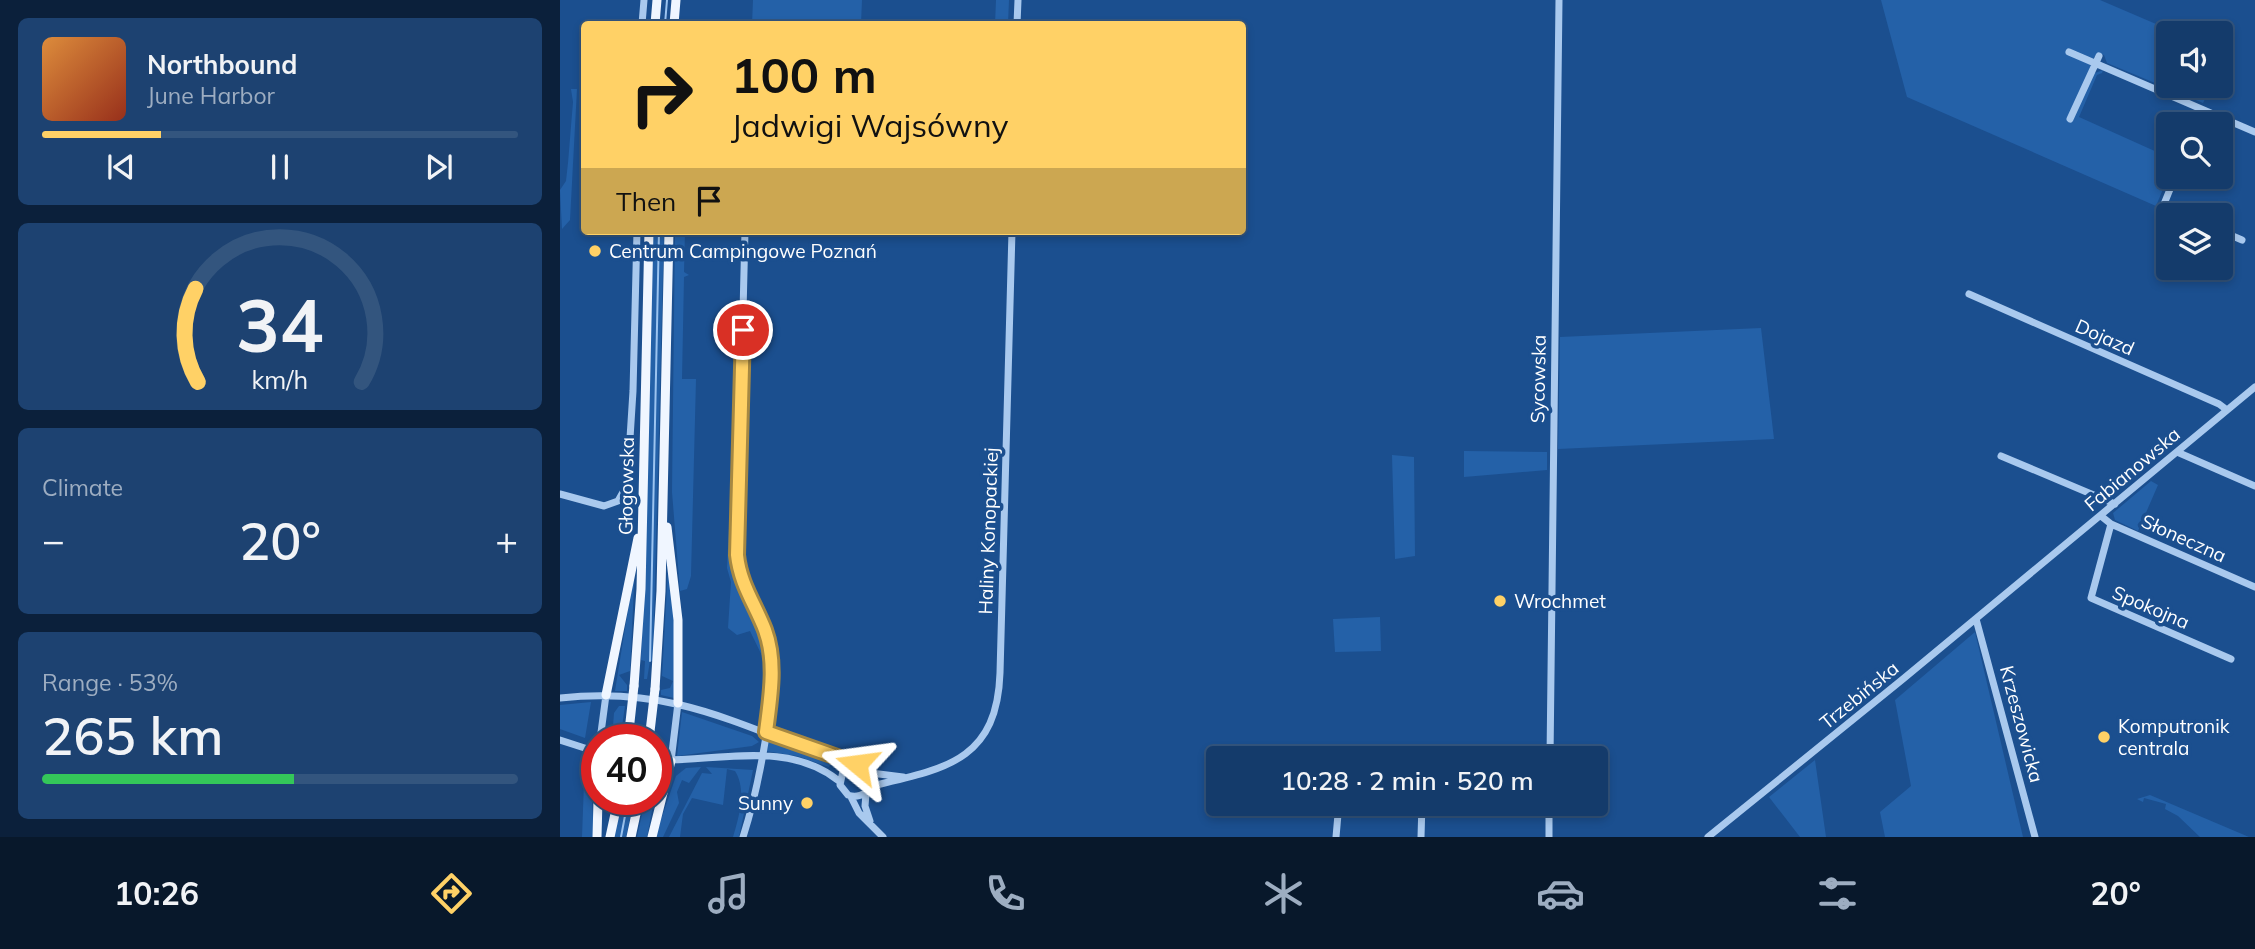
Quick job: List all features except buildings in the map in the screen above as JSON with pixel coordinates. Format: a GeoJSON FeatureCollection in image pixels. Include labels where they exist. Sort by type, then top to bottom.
{"type":"FeatureCollection","features":[{"type":"Feature","properties":{"kind":"main road"},"geometry":{"type":"LineString","coordinates":[[655,21],[657,0]]}},
{"type":"Feature","properties":{"kind":"main road"},"geometry":{"type":"LineString","coordinates":[[674,21],[676,0]]}},
{"type":"Feature","properties":{"kind":"main road","name":"Głogowska"},"geometry":{"type":"LineString","coordinates":[[630,724],[643,516],[649,235]]}},
{"type":"Feature","properties":{"kind":"main road","name":"Głogowska"},"geometry":{"type":"LineString","coordinates":[[651,724],[655,689],[663,508],[669,235]]}},
{"type":"Feature","properties":{"kind":"main road"},"geometry":{"type":"LineString","coordinates":[[663,508],[677,600],[678,703]]}},
{"type":"Feature","properties":{"kind":"main road"},"geometry":{"type":"LineString","coordinates":[[606,695],[643,516]]}},
{"type":"Feature","properties":{"kind":"main road"},"geometry":{"type":"LineString","coordinates":[[597,837],[598,815]]}},
{"type":"Feature","properties":{"kind":"main road"},"geometry":{"type":"LineString","coordinates":[[610,837],[615,815]]}},
{"type":"Feature","properties":{"kind":"main road"},"geometry":{"type":"LineString","coordinates":[[631,837],[636,815]]}},
{"type":"Feature","properties":{"kind":"main road"},"geometry":{"type":"LineString","coordinates":[[652,837],[658,815]]}},
{"type":"Feature","properties":{"kind":"street"},"geometry":{"type":"LineString","coordinates":[[642,21],[644,0]]}},
{"type":"Feature","properties":{"kind":"street"},"geometry":{"type":"LineString","coordinates":[[1017,0],[1017,21]]}},
{"type":"Feature","properties":{"kind":"street","name":"Sycowska"},"geometry":{"type":"LineString","coordinates":[[1550,746],[1559,0]]}},
{"type":"Feature","properties":{"kind":"street"},"geometry":{"type":"LineString","coordinates":[[2069,52],[2097,60],[2255,132]]}},
{"type":"Feature","properties":{"kind":"street"},"geometry":{"type":"LineString","coordinates":[[2070,119],[2097,60]]}},
{"type":"Feature","properties":{"kind":"street"},"geometry":{"type":"LineString","coordinates":[[560,494],[602,506],[615,502],[624,494],[628,477],[633,391],[637,235]]}},
{"type":"Feature","properties":{"kind":"street"},"geometry":{"type":"LineString","coordinates":[[743,837],[762,755],[772,674],[769,644],[744,586],[737,555],[745,235]]}},
{"type":"Feature","properties":{"kind":"street","name":"Haliny Konopackiej"},"geometry":{"type":"LineString","coordinates":[[872,786],[940,769],[963,755],[986,729],[998,698],[1012,235]]}},
{"type":"Feature","properties":{"kind":"street"},"geometry":{"type":"LineString","coordinates":[[2233,236],[2242,240]]}},
{"type":"Feature","properties":{"kind":"street","name":"Dojazd"},"geometry":{"type":"LineString","coordinates":[[1969,295],[2219,404],[2227,410]]}},
{"type":"Feature","properties":{"kind":"street","name":"Fabianowska"},"geometry":{"type":"LineString","coordinates":[[2029,575],[2255,387]]}},
{"type":"Feature","properties":{"kind":"street"},"geometry":{"type":"LineString","coordinates":[[2177,452],[2255,486]]}},
{"type":"Feature","properties":{"kind":"street"},"geometry":{"type":"LineString","coordinates":[[2001,456],[2115,504]]}},
{"type":"Feature","properties":{"kind":"street","name":"Słoneczna"},"geometry":{"type":"LineString","coordinates":[[2101,516],[2111,524],[2255,587]]}},
{"type":"Feature","properties":{"kind":"street","name":"Spokojna"},"geometry":{"type":"LineString","coordinates":[[2111,524],[2091,598],[2231,659]]}},
{"type":"Feature","properties":{"kind":"street","name":"Trzebińska"},"geometry":{"type":"LineString","coordinates":[[1708,837],[2029,575]]}},
{"type":"Feature","properties":{"kind":"street","name":"Krzeszowicka"},"geometry":{"type":"LineString","coordinates":[[1976,619],[2035,837]]}},
{"type":"Feature","properties":{"kind":"street"},"geometry":{"type":"LineString","coordinates":[[602,724],[606,695]]}},
{"type":"Feature","properties":{"kind":"street"},"geometry":{"type":"LineString","coordinates":[[560,698],[644,696],[678,703],[853,765],[864,766],[871,773],[872,786],[866,794],[865,806],[870,821]]}},
{"type":"Feature","properties":{"kind":"street"},"geometry":{"type":"LineString","coordinates":[[672,753],[678,703]]}},
{"type":"Feature","properties":{"kind":"street"},"geometry":{"type":"LineString","coordinates":[[750,727],[761,721],[767,712]]}},
{"type":"Feature","properties":{"kind":"street"},"geometry":{"type":"LineString","coordinates":[[560,740],[581,747]]}},
{"type":"Feature","properties":{"kind":"street"},"geometry":{"type":"LineString","coordinates":[[745,755],[758,766]]}},
{"type":"Feature","properties":{"kind":"street"},"geometry":{"type":"LineString","coordinates":[[672,761],[762,755],[800,762],[839,781],[857,810],[883,837]]}},
{"type":"Feature","properties":{"kind":"street"},"geometry":{"type":"LineString","coordinates":[[839,781],[843,771],[853,765]]}},
{"type":"Feature","properties":{"kind":"street","name":"Haliny Konopackiej"},"geometry":{"type":"LineString","coordinates":[[871,773],[903,777]]}},
{"type":"Feature","properties":{"kind":"street"},"geometry":{"type":"LineString","coordinates":[[851,797],[866,794]]}},
{"type":"Feature","properties":{"kind":"street"},"geometry":{"type":"LineString","coordinates":[[1336,837],[1338,816]]}},
{"type":"Feature","properties":{"kind":"street"},"geometry":{"type":"LineString","coordinates":[[1421,837],[1422,816]]}},
{"type":"Feature","properties":{"kind":"street"},"geometry":{"type":"LineString","coordinates":[[1549,816],[1549,837]]}},
{"type":"Feature","properties":{"kind":"shaded area"},"geometry":{"type":"Polygon","coordinates":[[[753,0],[862,0],[861,21],[752,21],[753,0]]]}},
{"type":"Feature","properties":{"kind":"shaded area"},"geometry":{"type":"Polygon","coordinates":[[[996,0],[1009,0],[1008,21],[995,21],[996,0]]]}},
{"type":"Feature","properties":{"kind":"shaded area"},"geometry":{"type":"Polygon","coordinates":[[[1881,0],[2100,0],[2156,24],[2156,83],[2107,63],[2104,55],[2098,53],[2089,63],[2095,73],[2103,70],[2097,75],[2079,117],[2156,152],[2156,189],[2163,189],[2156,206],[1907,97],[1881,0]]]}},
{"type":"Feature","properties":{"kind":"shaded area"},"geometry":{"type":"Polygon","coordinates":[[[571,89],[577,89],[570,220],[562,229],[560,190],[566,181],[568,163],[573,102],[571,89]]]}},
{"type":"Feature","properties":{"kind":"shaded area"},"geometry":{"type":"Polygon","coordinates":[[[2191,98],[2205,98],[2203,103],[2191,98]]]}},
{"type":"Feature","properties":{"kind":"shaded area"},"geometry":{"type":"Polygon","coordinates":[[[653,235],[664,235],[653,661],[650,661],[647,679],[644,679],[645,661],[641,660],[653,235]]]}},
{"type":"Feature","properties":{"kind":"shaded area"},"geometry":{"type":"Polygon","coordinates":[[[675,235],[685,235],[684,272],[689,275],[684,277],[682,379],[696,379],[691,576],[687,589],[680,591],[672,492],[675,235]]]}},
{"type":"Feature","properties":{"kind":"shaded area"},"geometry":{"type":"Polygon","coordinates":[[[1761,328],[1774,439],[1558,449],[1560,337],[1761,328]]]}},
{"type":"Feature","properties":{"kind":"shaded area"},"geometry":{"type":"Polygon","coordinates":[[[1464,451],[1547,452],[1547,470],[1464,477],[1464,451]]]}},
{"type":"Feature","properties":{"kind":"shaded area"},"geometry":{"type":"Polygon","coordinates":[[[1392,455],[1414,457],[1415,556],[1395,559],[1392,455]]]}},
{"type":"Feature","properties":{"kind":"shaded area"},"geometry":{"type":"Polygon","coordinates":[[[2151,481],[2158,485],[2138,531],[2115,520],[2113,513],[2151,481]]]}},
{"type":"Feature","properties":{"kind":"shaded area"},"geometry":{"type":"Polygon","coordinates":[[[731,488],[734,489],[735,571],[767,645],[768,668],[750,631],[737,635],[728,628],[731,582],[727,568],[731,488]]]}},
{"type":"Feature","properties":{"kind":"shaded area"},"geometry":{"type":"Polygon","coordinates":[[[669,551],[674,624],[674,698],[661,695],[661,690],[670,688],[673,681],[662,676],[669,551]]]}},
{"type":"Feature","properties":{"kind":"shaded area"},"geometry":{"type":"Polygon","coordinates":[[[635,566],[630,671],[619,675],[627,685],[627,691],[615,691],[635,566]]]}},
{"type":"Feature","properties":{"kind":"shaded area"},"geometry":{"type":"Polygon","coordinates":[[[1380,617],[1381,651],[1335,652],[1333,619],[1380,617]]]}},
{"type":"Feature","properties":{"kind":"shaded area"},"geometry":{"type":"Polygon","coordinates":[[[1975,632],[2023,837],[1885,837],[1880,812],[1911,786],[1895,700],[1975,632]]]}},
{"type":"Feature","properties":{"kind":"shaded area"},"geometry":{"type":"Polygon","coordinates":[[[591,702],[587,724],[581,724],[581,737],[560,729],[560,705],[591,702]]]}},
{"type":"Feature","properties":{"kind":"shaded area"},"geometry":{"type":"Polygon","coordinates":[[[619,706],[625,706],[622,724],[613,724],[614,713],[619,706]]]}},
{"type":"Feature","properties":{"kind":"shaded area"},"geometry":{"type":"Polygon","coordinates":[[[682,712],[752,736],[759,742],[752,746],[677,756],[682,712]]]}},
{"type":"Feature","properties":{"kind":"shaded area"},"geometry":{"type":"Polygon","coordinates":[[[767,741],[831,763],[829,767],[797,756],[765,751],[767,741]]]}},
{"type":"Feature","properties":{"kind":"shaded area"},"geometry":{"type":"Polygon","coordinates":[[[1815,760],[1826,837],[1800,837],[1769,797],[1815,760]]]}},
{"type":"Feature","properties":{"kind":"shaded area"},"geometry":{"type":"Polygon","coordinates":[[[701,767],[689,783],[682,780],[677,792],[679,803],[663,837],[655,837],[663,815],[672,815],[672,788],[676,776],[686,768],[701,767]]]}},
{"type":"Feature","properties":{"kind":"shaded area"},"geometry":{"type":"Polygon","coordinates":[[[706,767],[753,770],[739,837],[733,837],[741,804],[741,787],[735,771],[727,769],[723,805],[692,798],[683,814],[680,837],[669,837],[702,773],[712,774],[706,767]]]}},
{"type":"Feature","properties":{"kind":"shaded area"},"geometry":{"type":"Polygon","coordinates":[[[2150,795],[2249,837],[2200,837],[2178,816],[2165,809],[2166,804],[2144,798],[2143,802],[2137,799],[2150,795]]]}},
{"type":"Feature","properties":{"kind":"shaded area"},"geometry":{"type":"Polygon","coordinates":[[[583,815],[593,815],[594,837],[582,837],[583,815]]]}},
{"type":"Feature","properties":{"kind":"shaded area"},"geometry":{"type":"Polygon","coordinates":[[[619,815],[631,815],[626,837],[614,837],[619,815]]]}},
{"type":"Feature","properties":{"kind":"shaded area"},"geometry":{"type":"Polygon","coordinates":[[[642,815],[651,815],[647,837],[637,837],[642,815]]]}},
{"type":"Feature","properties":{"kind":"waterway"},"geometry":{"type":"LineString","coordinates":[[665,21],[667,0]]}},
{"type":"Feature","properties":{"kind":"waterway"},"geometry":{"type":"LineString","coordinates":[[650,661],[659,235]]}},
{"type":"Feature","properties":{"kind":"waterway"},"geometry":{"type":"LineString","coordinates":[[621,837],[625,815]]}},
{"type":"Feature","properties":{"kind":"place","name":"Centrum Campingowe Poznań"},"geometry":{"type":"Point","coordinates":[595,251]}},
{"type":"Feature","properties":{"kind":"place","name":"Wrochmet"},"geometry":{"type":"Point","coordinates":[1500,601]}},
{"type":"Feature","properties":{"kind":"place","name":"Komputronik centrala"},"geometry":{"type":"Point","coordinates":[2104,737]}},
{"type":"Feature","properties":{"kind":"place","name":"Sunny"},"geometry":{"type":"Point","coordinates":[807,803]}},
{"type":"Feature","properties":{"kind":"route"},"geometry":{"type":"LineString","coordinates":[[743,330],[737,555],[744,586],[765,629],[771,652],[772,680],[766,732],[820,754],[857,764]]}}]}
